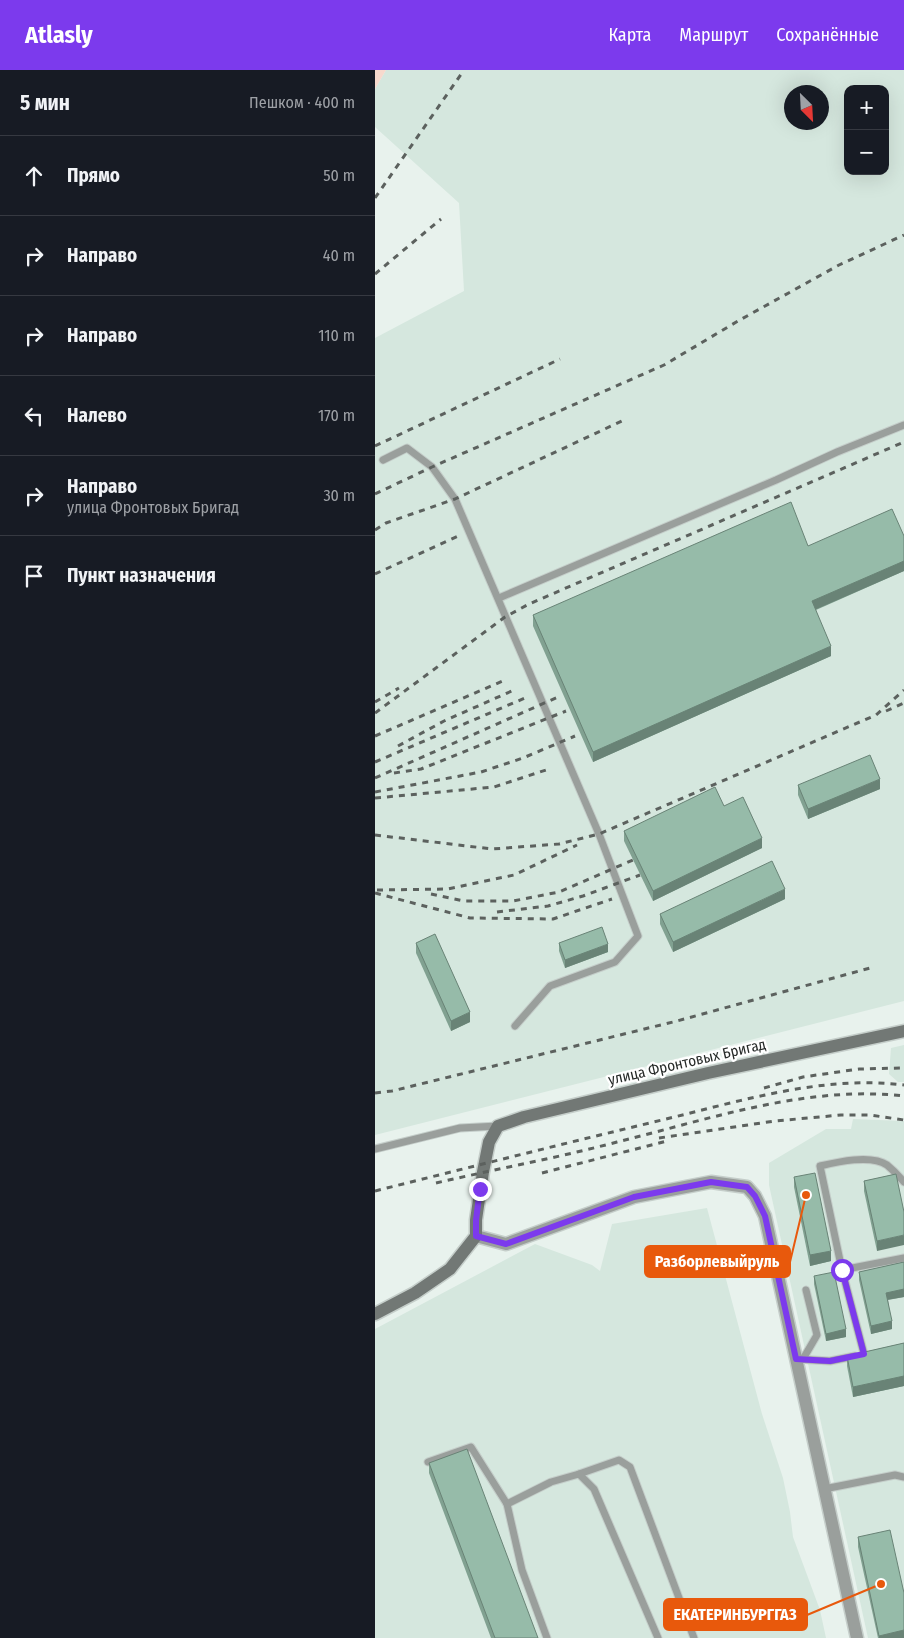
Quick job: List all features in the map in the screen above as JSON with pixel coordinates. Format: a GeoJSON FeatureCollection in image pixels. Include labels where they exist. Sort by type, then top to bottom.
{"type":"FeatureCollection","features":[{"type":"Feature","properties":{"kind":"main road","name":"улица Фронтовых Бригад"},"geometry":{"type":"LineString","coordinates":[[498,1126],[523,1117],[698,1075],[904,1031]]}},
{"type":"Feature","properties":{"kind":"main road"},"geometry":{"type":"LineString","coordinates":[[375,1314],[415,1293],[450,1269],[476,1236],[480,1189],[489,1142],[498,1126]]}},
{"type":"Feature","properties":{"kind":"street"},"geometry":{"type":"LineString","coordinates":[[476,1236],[506,1244],[634,1197],[711,1182],[747,1187],[755,1196],[765,1216],[800,1359],[824,1489],[857,1638]]}},
{"type":"Feature","properties":{"kind":"lane"},"geometry":{"type":"LineString","coordinates":[[499,598],[904,425]]}},
{"type":"Feature","properties":{"kind":"lane"},"geometry":{"type":"LineString","coordinates":[[383,460],[407,448],[432,467],[455,499],[599,834],[638,936],[615,962],[550,986],[515,1026]]}},
{"type":"Feature","properties":{"kind":"lane"},"geometry":{"type":"LineString","coordinates":[[375,1149],[459,1128],[498,1126]]}},
{"type":"Feature","properties":{"kind":"lane"},"geometry":{"type":"LineString","coordinates":[[864,1354],[842,1270],[820,1166],[839,1161],[864,1159],[885,1164],[904,1182]]}},
{"type":"Feature","properties":{"kind":"lane"},"geometry":{"type":"LineString","coordinates":[[842,1270],[904,1258]]}},
{"type":"Feature","properties":{"kind":"lane"},"geometry":{"type":"LineString","coordinates":[[800,1359],[817,1334],[807,1290]]}},
{"type":"Feature","properties":{"kind":"lane"},"geometry":{"type":"LineString","coordinates":[[800,1359],[830,1361],[872,1352]]}},
{"type":"Feature","properties":{"kind":"lane"},"geometry":{"type":"LineString","coordinates":[[428,1462],[471,1447],[507,1504],[522,1570],[547,1638]]}},
{"type":"Feature","properties":{"kind":"lane"},"geometry":{"type":"LineString","coordinates":[[507,1504],[551,1482],[619,1460],[630,1467],[694,1638]]}},
{"type":"Feature","properties":{"kind":"lane"},"geometry":{"type":"LineString","coordinates":[[579,1474],[594,1489],[658,1638]]}},
{"type":"Feature","properties":{"kind":"lane"},"geometry":{"type":"LineString","coordinates":[[824,1489],[895,1475],[904,1477]]}},
{"type":"Feature","properties":{"kind":"shaded area"},"geometry":{"type":"Polygon","coordinates":[[[375,70],[386,70],[375,89],[375,70]]]}},
{"type":"Feature","properties":{"kind":"shaded area"},"geometry":{"type":"Polygon","coordinates":[[[386,70],[904,70],[904,1001],[375,1135],[375,338],[464,291],[459,203],[375,127],[375,89],[386,70]]]}},
{"type":"Feature","properties":{"kind":"shaded area"},"geometry":{"type":"Polygon","coordinates":[[[904,1045],[904,1082],[898,1082],[889,1074],[891,1048],[904,1045]]]}},
{"type":"Feature","properties":{"kind":"shaded area"},"geometry":{"type":"Polygon","coordinates":[[[853,1119],[904,1121],[904,1638],[868,1638],[769,1185],[769,1163],[826,1129],[851,1129],[853,1119]]]}},
{"type":"Feature","properties":{"kind":"shaded area"},"geometry":{"type":"Polygon","coordinates":[[[707,1208],[762,1414],[783,1478],[793,1537],[820,1610],[826,1638],[375,1638],[375,1329],[535,1244],[592,1265],[600,1271],[612,1224],[707,1208]]]}},
{"type":"Feature","properties":{"kind":"building"},"geometry":{"type":"Polygon","coordinates":[[[791,502],[808,546],[892,509],[904,536],[904,561],[812,601],[831,646],[593,752],[533,615],[791,502]]]}},
{"type":"Feature","properties":{"kind":"building"},"geometry":{"type":"Polygon","coordinates":[[[870,755],[880,779],[808,809],[798,785],[870,755]]]}},
{"type":"Feature","properties":{"kind":"building"},"geometry":{"type":"Polygon","coordinates":[[[715,787],[724,806],[743,797],[762,838],[653,891],[624,831],[715,787]]]}},
{"type":"Feature","properties":{"kind":"building"},"geometry":{"type":"Polygon","coordinates":[[[772,861],[785,889],[673,942],[660,914],[772,861]]]}},
{"type":"Feature","properties":{"kind":"building"},"geometry":{"type":"Polygon","coordinates":[[[602,927],[608,944],[565,960],[559,943],[602,927]]]}},
{"type":"Feature","properties":{"kind":"building"},"geometry":{"type":"Polygon","coordinates":[[[435,934],[470,1012],[451,1021],[416,943],[435,934]]]}},
{"type":"Feature","properties":{"kind":"building"},"geometry":{"type":"Polygon","coordinates":[[[815,1173],[831,1251],[810,1255],[794,1177],[815,1173]]]}},
{"type":"Feature","properties":{"kind":"building"},"geometry":{"type":"Polygon","coordinates":[[[896,1174],[904,1212],[904,1235],[877,1241],[864,1181],[896,1174]]]}},
{"type":"Feature","properties":{"kind":"building"},"geometry":{"type":"Polygon","coordinates":[[[904,1262],[904,1289],[886,1293],[892,1321],[871,1326],[859,1272],[904,1262]]]}},
{"type":"Feature","properties":{"kind":"building"},"geometry":{"type":"Polygon","coordinates":[[[834,1272],[846,1329],[826,1334],[814,1276],[834,1272]]]}},
{"type":"Feature","properties":{"kind":"building"},"geometry":{"type":"Polygon","coordinates":[[[904,1343],[904,1376],[853,1387],[847,1356],[904,1343]]]}},
{"type":"Feature","properties":{"kind":"building"},"geometry":{"type":"Polygon","coordinates":[[[467,1449],[538,1638],[495,1638],[429,1463],[467,1449]]]}},
{"type":"Feature","properties":{"kind":"building"},"geometry":{"type":"Polygon","coordinates":[[[890,1530],[904,1593],[904,1630],[879,1636],[858,1537],[890,1530]]]}},
{"type":"Feature","properties":{"kind":"railway"},"geometry":{"type":"LineString","coordinates":[[375,198],[464,70]]}},
{"type":"Feature","properties":{"kind":"railway"},"geometry":{"type":"LineString","coordinates":[[375,274],[441,219]]}},
{"type":"Feature","properties":{"kind":"railway"},"geometry":{"type":"LineString","coordinates":[[375,494],[664,365],[839,265],[904,235]]}},
{"type":"Feature","properties":{"kind":"railway"},"geometry":{"type":"LineString","coordinates":[[375,446],[560,359]]}},
{"type":"Feature","properties":{"kind":"railway"},"geometry":{"type":"LineString","coordinates":[[375,530],[386,523],[455,499],[624,420]]}},
{"type":"Feature","properties":{"kind":"railway"},"geometry":{"type":"LineString","coordinates":[[375,713],[505,617],[529,604],[904,442]]}},
{"type":"Feature","properties":{"kind":"railway"},"geometry":{"type":"LineString","coordinates":[[375,574],[458,536]]}},
{"type":"Feature","properties":{"kind":"railway"},"geometry":{"type":"LineString","coordinates":[[375,736],[505,680]]}},
{"type":"Feature","properties":{"kind":"railway"},"geometry":{"type":"LineString","coordinates":[[375,702],[399,688]]}},
{"type":"Feature","properties":{"kind":"railway"},"geometry":{"type":"LineString","coordinates":[[398,746],[444,721],[514,690]]}},
{"type":"Feature","properties":{"kind":"railway"},"geometry":{"type":"LineString","coordinates":[[375,835],[492,849],[559,844],[599,834],[876,715],[904,690]]}},
{"type":"Feature","properties":{"kind":"railway"},"geometry":{"type":"LineString","coordinates":[[375,778],[558,697]]}},
{"type":"Feature","properties":{"kind":"railway"},"geometry":{"type":"LineString","coordinates":[[375,762],[525,698]]}},
{"type":"Feature","properties":{"kind":"railway"},"geometry":{"type":"LineString","coordinates":[[886,711],[904,703]]}},
{"type":"Feature","properties":{"kind":"railway"},"geometry":{"type":"LineString","coordinates":[[394,773],[421,769],[566,711]]}},
{"type":"Feature","properties":{"kind":"railway"},"geometry":{"type":"LineString","coordinates":[[375,792],[481,772],[523,758],[575,736]]}},
{"type":"Feature","properties":{"kind":"railway"},"geometry":{"type":"LineString","coordinates":[[375,798],[494,787],[549,769]]}},
{"type":"Feature","properties":{"kind":"railway"},"geometry":{"type":"LineString","coordinates":[[377,890],[448,889],[514,875],[577,845]]}},
{"type":"Feature","properties":{"kind":"railway"},"geometry":{"type":"LineString","coordinates":[[431,894],[464,901],[513,901],[559,892],[633,860]]}},
{"type":"Feature","properties":{"kind":"railway"},"geometry":{"type":"LineString","coordinates":[[497,912],[548,906],[583,896],[640,875]]}},
{"type":"Feature","properties":{"kind":"railway"},"geometry":{"type":"LineString","coordinates":[[375,893],[470,918],[553,919],[612,899]]}},
{"type":"Feature","properties":{"kind":"railway"},"geometry":{"type":"LineString","coordinates":[[375,1093],[392,1091],[677,1021],[870,968]]}},
{"type":"Feature","properties":{"kind":"railway"},"geometry":{"type":"LineString","coordinates":[[764,1088],[803,1077],[859,1069],[904,1068]]}},
{"type":"Feature","properties":{"kind":"railway"},"geometry":{"type":"LineString","coordinates":[[375,1191],[752,1098],[812,1087],[843,1084],[904,1085]]}},
{"type":"Feature","properties":{"kind":"railway"},"geometry":{"type":"LineString","coordinates":[[436,1183],[572,1153],[759,1106],[831,1095],[868,1094],[904,1096]]}},
{"type":"Feature","properties":{"kind":"railway"},"geometry":{"type":"LineString","coordinates":[[659,1138],[775,1121],[841,1115],[870,1115],[904,1120]]}},
{"type":"Feature","properties":{"kind":"railway"},"geometry":{"type":"LineString","coordinates":[[542,1173],[667,1141]]}},
{"type":"Feature","properties":{"kind":"place","name":"Разборлевыйруль"},"geometry":{"type":"Point","coordinates":[806,1195]}},
{"type":"Feature","properties":{"kind":"place","name":"ЕКАТЕРИНБУРГГАЗ"},"geometry":{"type":"Point","coordinates":[881,1584]}},
{"type":"Feature","properties":{"kind":"route"},"geometry":{"type":"LineString","coordinates":[[480,1189],[476,1236],[506,1244],[634,1197],[711,1182],[747,1187],[755,1196],[765,1216],[796,1359],[830,1361],[864,1354],[842,1270]]}}]}
